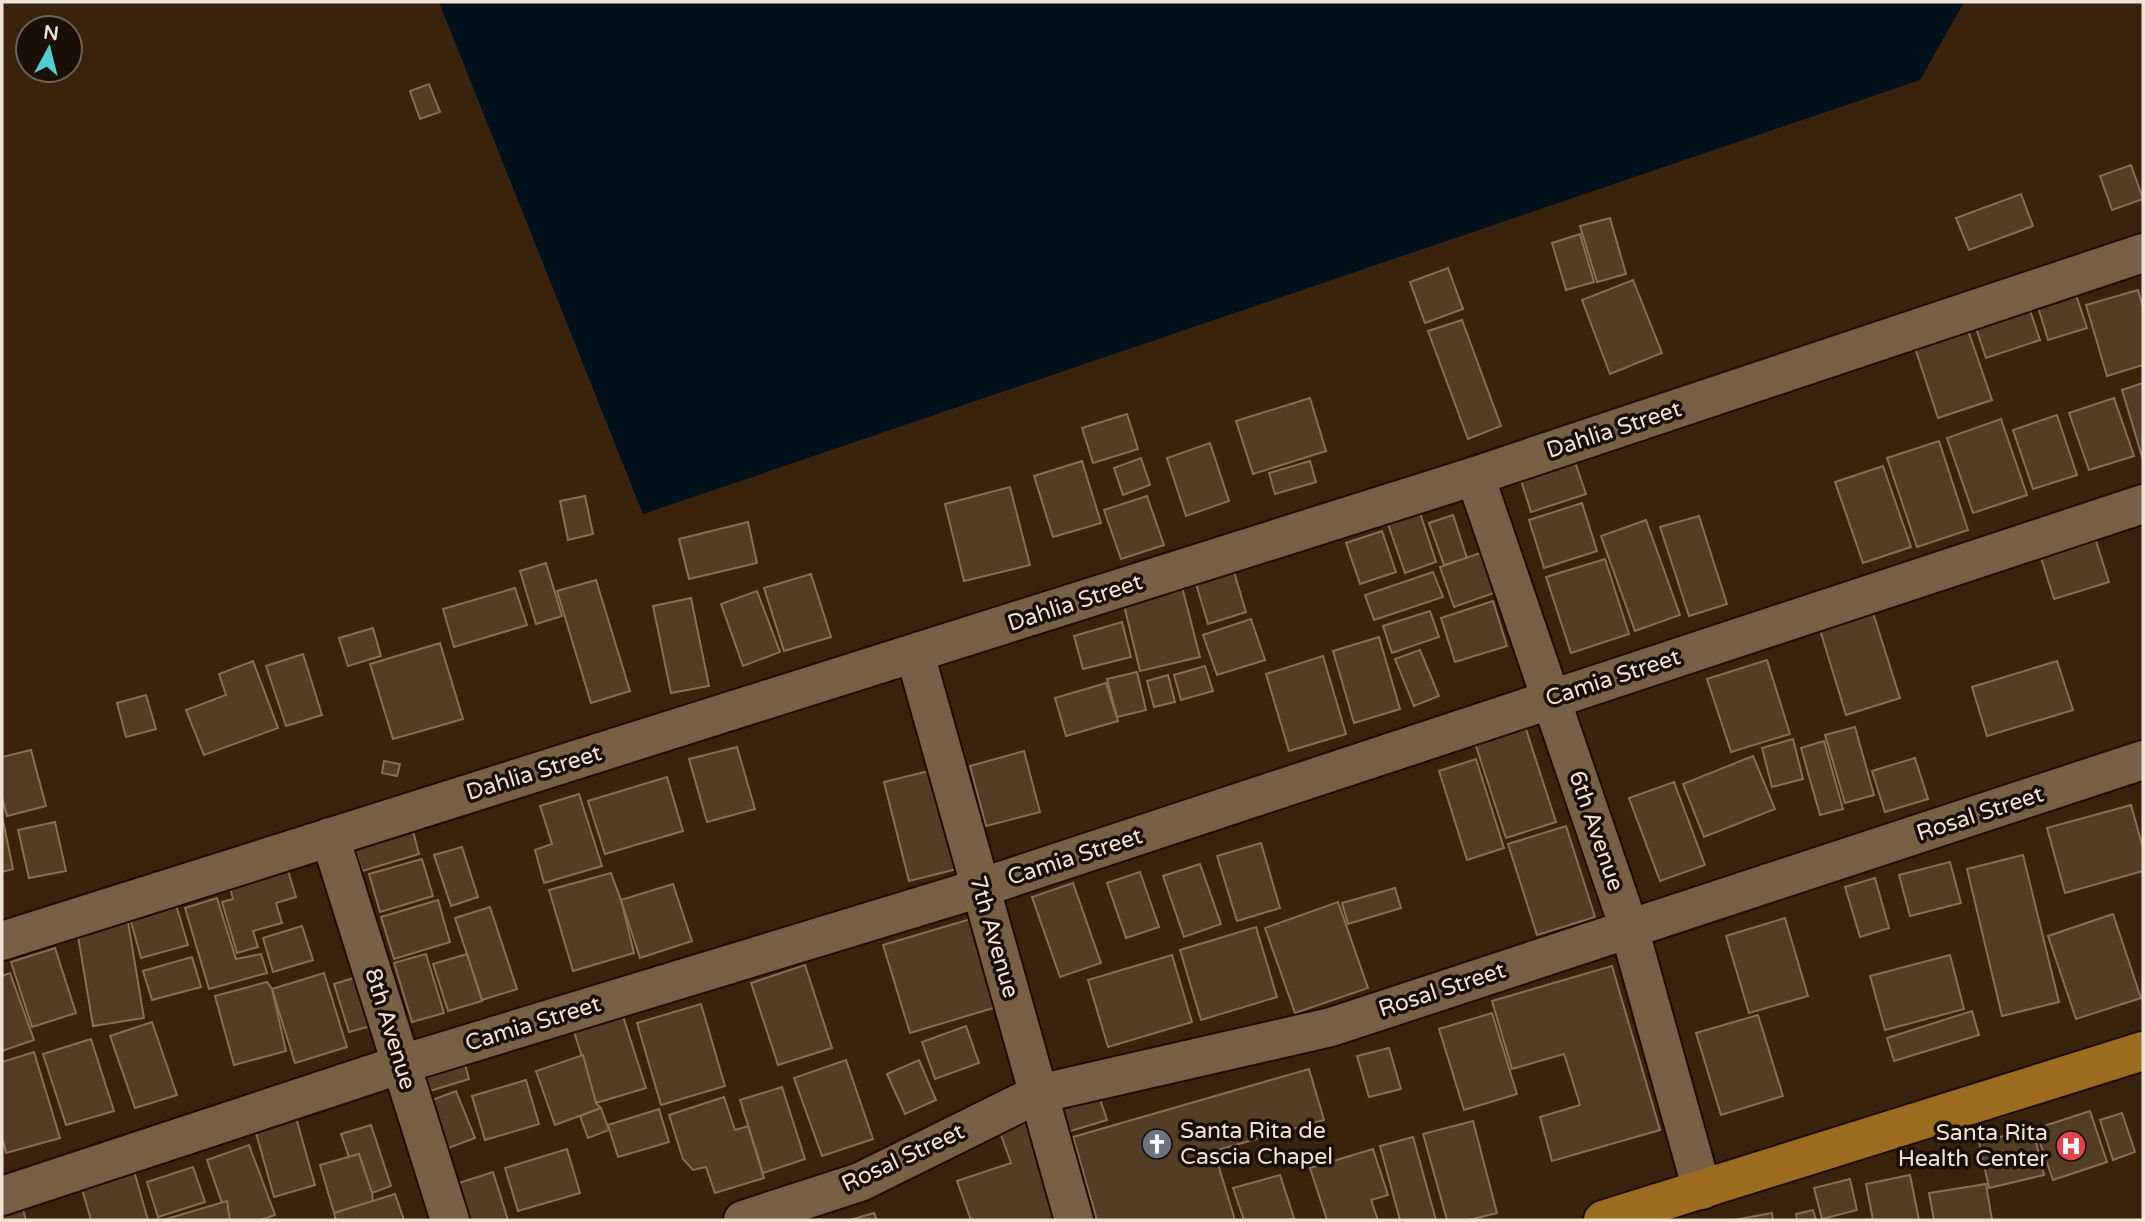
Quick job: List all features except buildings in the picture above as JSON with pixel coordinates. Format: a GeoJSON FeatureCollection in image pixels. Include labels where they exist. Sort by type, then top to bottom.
{"type":"FeatureCollection","features":[{"type":"Feature","properties":{"kind":"main road"},"geometry":{"type":"LineString","coordinates":[[1603,1220],[2143,1051]]}},
{"type":"Feature","properties":{"kind":"street","name":"Dahlia Street"},"geometry":{"type":"LineString","coordinates":[[2,941],[1475,476],[2143,253]]}},
{"type":"Feature","properties":{"kind":"street","name":"6th Avenue"},"geometry":{"type":"LineString","coordinates":[[1475,476],[1629,928],[1702,1190]]}},
{"type":"Feature","properties":{"kind":"street","name":"Camia Street"},"geometry":{"type":"LineString","coordinates":[[2,1196],[402,1064],[980,888],[2143,504]]}},
{"type":"Feature","properties":{"kind":"street","name":"7th Avenue"},"geometry":{"type":"LineString","coordinates":[[915,654],[1073,1220]]}},
{"type":"Feature","properties":{"kind":"street","name":"Rosal Street"},"geometry":{"type":"LineString","coordinates":[[743,1220],[860,1182],[1038,1094],[1331,1027],[2143,760]]}},
{"type":"Feature","properties":{"kind":"street","name":"8th Avenue"},"geometry":{"type":"LineString","coordinates":[[330,837],[450,1220]]}},
{"type":"Feature","properties":{"kind":"water"},"geometry":{"type":"Polygon","coordinates":[[[439,2],[1964,2],[1920,80],[643,514],[439,2]]]}},
{"type":"Feature","properties":{"kind":"place","name":"Santa Rita de Cascia Chapel"},"geometry":{"type":"Point","coordinates":[1157,1144]}},
{"type":"Feature","properties":{"kind":"place","name":"Santa Rita Health Center"},"geometry":{"type":"Point","coordinates":[2071,1146]}}]}
